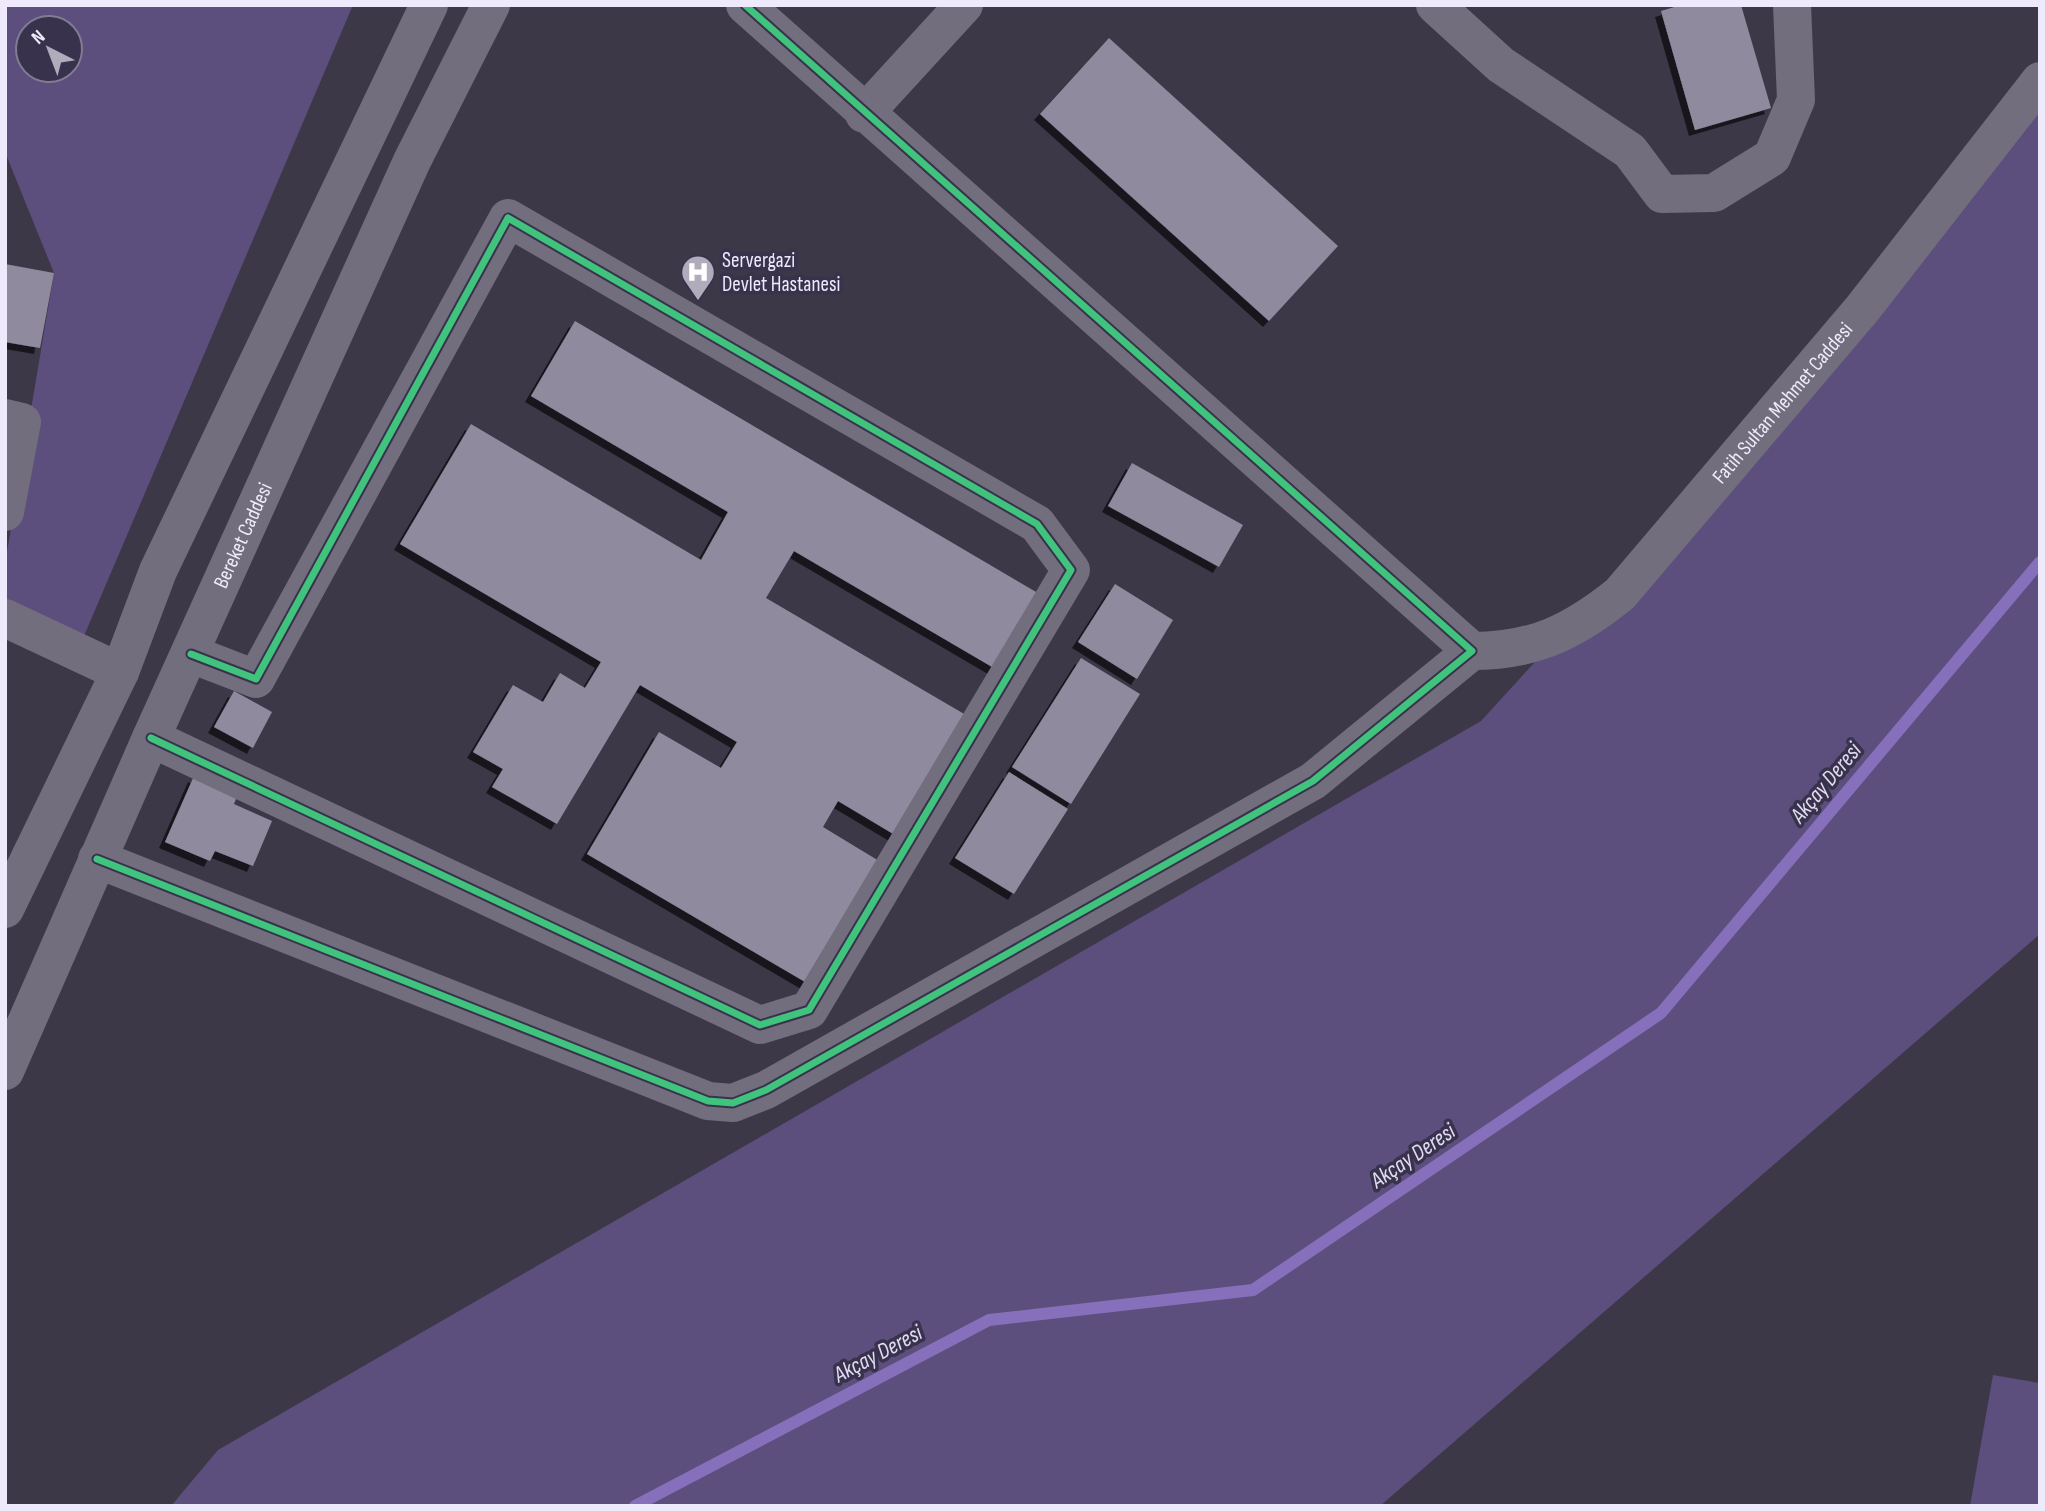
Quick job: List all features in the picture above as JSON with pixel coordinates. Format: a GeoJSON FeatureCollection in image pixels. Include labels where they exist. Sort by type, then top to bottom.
{"type":"FeatureCollection","features":[{"type":"Feature","properties":{"kind":"street"},"geometry":{"type":"LineString","coordinates":[[6,905],[120,672],[158,571],[429,5]]}},
{"type":"Feature","properties":{"kind":"street","name":"Bereket Caddesi"},"geometry":{"type":"LineString","coordinates":[[5,1071],[151,738],[412,161],[491,5]]}},
{"type":"Feature","properties":{"kind":"street"},"geometry":{"type":"LineString","coordinates":[[97,859],[708,1101],[733,1103],[766,1090],[1313,781],[1472,651],[864,114],[745,5]]}},
{"type":"Feature","properties":{"kind":"street"},"geometry":{"type":"LineString","coordinates":[[864,114],[964,5]]}},
{"type":"Feature","properties":{"kind":"street"},"geometry":{"type":"LineString","coordinates":[[1435,5],[1501,65],[1630,151],[1662,194],[1714,193],[1772,157],[1796,100],[1792,5]]}},
{"type":"Feature","properties":{"kind":"street","name":"Fatih Sultan Mehmet Caddesi"},"geometry":{"type":"LineString","coordinates":[[1472,651],[1508,651],[1548,640],[1585,622],[1620,594],[1863,308],[2040,81]]}},
{"type":"Feature","properties":{"kind":"street"},"geometry":{"type":"LineString","coordinates":[[151,738],[760,1025],[809,1010],[1071,570],[1037,524],[508,218],[256,679],[191,654]]}},
{"type":"Feature","properties":{"kind":"street"},"geometry":{"type":"LineString","coordinates":[[5,418],[22,422],[5,512]]}},
{"type":"Feature","properties":{"kind":"street"},"geometry":{"type":"LineString","coordinates":[[5,618],[120,672]]}},
{"type":"Feature","properties":{"kind":"shaded area"},"geometry":{"type":"Polygon","coordinates":[[[5,5],[353,5],[81,643],[5,604],[5,564],[54,273],[5,152],[5,5]]]}},
{"type":"Feature","properties":{"kind":"shaded area"},"geometry":{"type":"Polygon","coordinates":[[[2040,109],[2040,934],[1380,1506],[171,1506],[218,1450],[1481,721],[2040,109]]]}},
{"type":"Feature","properties":{"kind":"shaded area"},"geometry":{"type":"Polygon","coordinates":[[[1993,1375],[2040,1383],[2040,1506],[1970,1506],[1993,1375]]]}},
{"type":"Feature","properties":{"kind":"building"},"geometry":{"type":"Polygon","coordinates":[[[1681,5],[1741,5],[1771,108],[1695,130],[1661,11],[1681,5]]]}},
{"type":"Feature","properties":{"kind":"building"},"geometry":{"type":"Polygon","coordinates":[[[1109,38],[1338,246],[1269,321],[1040,114],[1109,38]]]}},
{"type":"Feature","properties":{"kind":"building"},"geometry":{"type":"Polygon","coordinates":[[[5,264],[54,273],[40,348],[5,342],[5,264]]]}},
{"type":"Feature","properties":{"kind":"building"},"geometry":{"type":"Polygon","coordinates":[[[575,321],[1043,596],[999,671],[794,551],[766,598],[971,718],[900,838],[838,801],[823,827],[884,864],[812,986],[587,854],[659,732],[721,768],[737,742],[640,685],[557,824],[492,787],[503,769],[473,752],[513,685],[543,702],[560,673],[585,688],[601,662],[400,544],[471,424],[701,560],[728,512],[531,396],[575,321]]]}},
{"type":"Feature","properties":{"kind":"building"},"geometry":{"type":"Polygon","coordinates":[[[1132,463],[1243,525],[1219,567],[1108,506],[1132,463]]]}},
{"type":"Feature","properties":{"kind":"building"},"geometry":{"type":"Polygon","coordinates":[[[1115,584],[1173,620],[1137,679],[1078,642],[1115,584]]]}},
{"type":"Feature","properties":{"kind":"building"},"geometry":{"type":"Polygon","coordinates":[[[1081,658],[1140,694],[1071,804],[1012,767],[1081,658]]]}},
{"type":"Feature","properties":{"kind":"building"},"geometry":{"type":"Polygon","coordinates":[[[234,691],[272,712],[253,748],[214,727],[234,691]]]}},
{"type":"Feature","properties":{"kind":"building"},"geometry":{"type":"Polygon","coordinates":[[[1009,772],[1068,809],[1014,894],[955,858],[1009,772]]]}},
{"type":"Feature","properties":{"kind":"building"},"geometry":{"type":"Polygon","coordinates":[[[194,776],[238,794],[234,804],[272,821],[253,866],[215,851],[210,861],[165,842],[194,776]]]}},
{"type":"Feature","properties":{"kind":"waterway","name":"Akçay Deresi"},"geometry":{"type":"LineString","coordinates":[[635,1506],[989,1320],[1253,1290],[1661,1013],[2040,562]]}},
{"type":"Feature","properties":{"kind":"cycle path"},"geometry":{"type":"LineString","coordinates":[[97,859],[708,1101],[733,1103],[766,1090],[1313,781],[1472,651],[745,5]]}},
{"type":"Feature","properties":{"kind":"cycle path"},"geometry":{"type":"LineString","coordinates":[[151,738],[760,1025],[809,1010],[1071,570],[1037,524],[508,218],[256,679],[191,654]]}},
{"type":"Feature","properties":{"kind":"place","name":"Servergazi Devlet Hastanesi"},"geometry":{"type":"Point","coordinates":[698,302]}}]}
